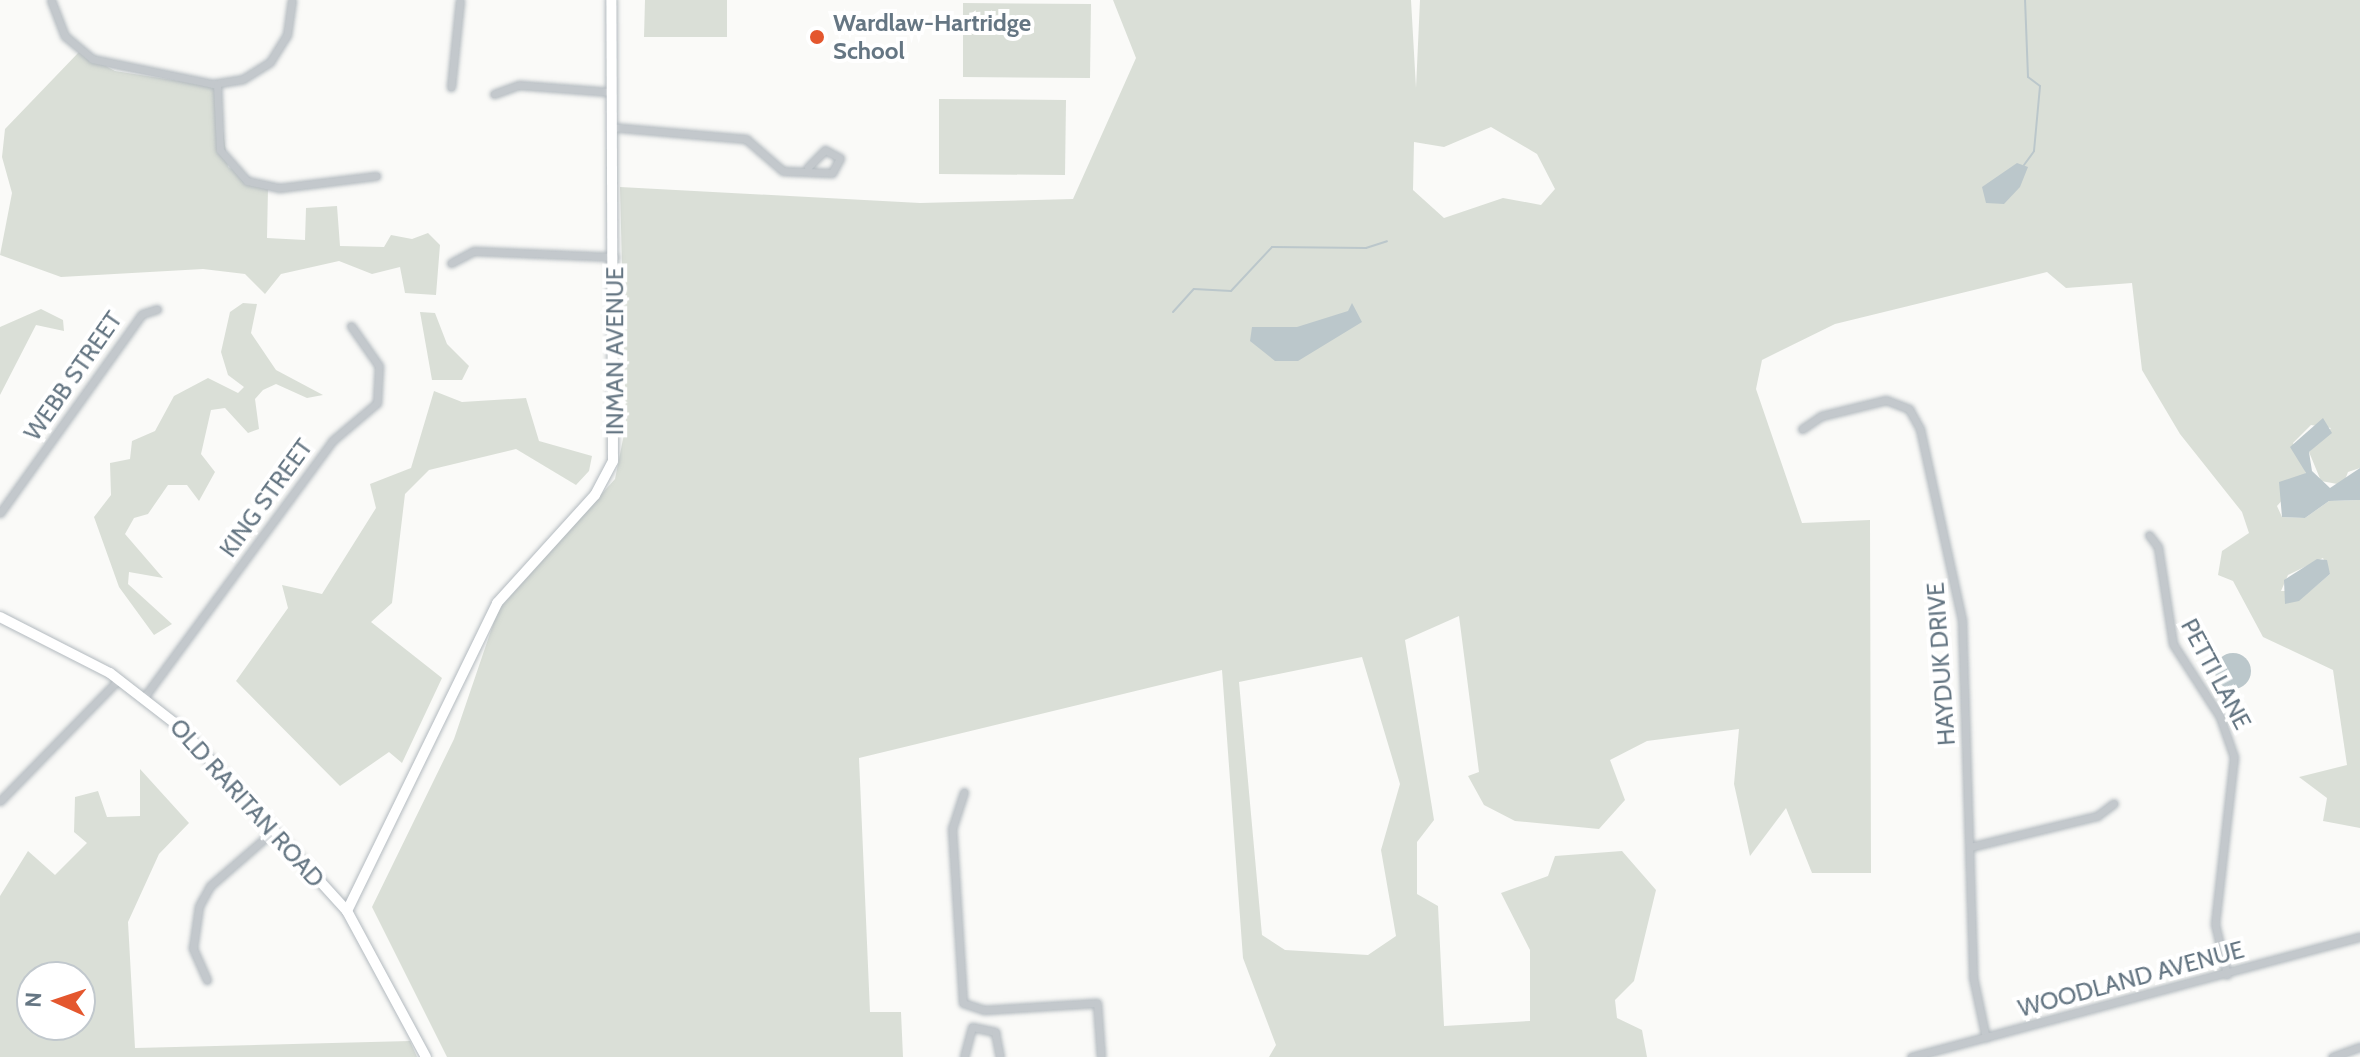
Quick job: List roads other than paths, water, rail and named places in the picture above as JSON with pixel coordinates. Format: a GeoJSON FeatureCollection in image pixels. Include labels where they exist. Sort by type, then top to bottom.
{"type":"FeatureCollection","features":[{"type":"Feature","properties":{"kind":"main road","name":"INMAN AVENUE"},"geometry":{"type":"LineString","coordinates":[[347,911],[497,603],[607,479],[618,427],[610,127],[611,0]]}},
{"type":"Feature","properties":{"kind":"main road","name":"OLD RARITAN ROAD"},"geometry":{"type":"LineString","coordinates":[[0,617],[119,679],[145,696],[347,911],[426,1057]]}},
{"type":"Feature","properties":{"kind":"street"},"geometry":{"type":"LineString","coordinates":[[51,0],[65,36],[92,59],[217,84],[250,76],[275,56],[289,27],[292,0]]}},
{"type":"Feature","properties":{"kind":"street"},"geometry":{"type":"LineString","coordinates":[[451,87],[460,0]]}},
{"type":"Feature","properties":{"kind":"street"},"geometry":{"type":"LineString","coordinates":[[217,84],[220,150],[247,181],[279,188],[376,176]]}},
{"type":"Feature","properties":{"kind":"street"},"geometry":{"type":"LineString","coordinates":[[494,94],[519,85],[610,92]]}},
{"type":"Feature","properties":{"kind":"street"},"geometry":{"type":"LineString","coordinates":[[610,127],[746,139],[783,171],[808,167]]}},
{"type":"Feature","properties":{"kind":"street"},"geometry":{"type":"LineString","coordinates":[[451,263],[474,251],[615,257]]}},
{"type":"Feature","properties":{"kind":"street","name":"WEBB STREET"},"geometry":{"type":"LineString","coordinates":[[0,513],[142,314],[157,309]]}},
{"type":"Feature","properties":{"kind":"street","name":"KING STREET"},"geometry":{"type":"LineString","coordinates":[[145,696],[332,441],[377,403],[379,366],[351,326]]}},
{"type":"Feature","properties":{"kind":"street","name":"HAYDUK DRIVE"},"geometry":{"type":"LineString","coordinates":[[1802,429],[1821,416],[1886,400],[1917,419],[1958,585],[1973,977],[1986,1038]]}},
{"type":"Feature","properties":{"kind":"street","name":"PETTI LANE"},"geometry":{"type":"LineString","coordinates":[[2149,535],[2158,547],[2173,644],[2220,717],[2234,757],[2215,924],[2227,975]]}},
{"type":"Feature","properties":{"kind":"street"},"geometry":{"type":"LineString","coordinates":[[0,801],[119,679]]}},
{"type":"Feature","properties":{"kind":"street"},"geometry":{"type":"LineString","coordinates":[[964,792],[952,828],[963,1003],[984,1010],[1097,1003],[1101,1057]]}},
{"type":"Feature","properties":{"kind":"street"},"geometry":{"type":"LineString","coordinates":[[1970,847],[2097,816],[2114,803]]}},
{"type":"Feature","properties":{"kind":"street"},"geometry":{"type":"LineString","coordinates":[[207,980],[193,948],[199,906],[210,886],[271,833]]}},
{"type":"Feature","properties":{"kind":"street","name":"WOODLAND AVENUE"},"geometry":{"type":"LineString","coordinates":[[1911,1057],[2360,937]]}},
{"type":"Feature","properties":{"kind":"street"},"geometry":{"type":"LineString","coordinates":[[964,1057],[972,1027],[995,1032],[1000,1057]]}},
{"type":"Feature","properties":{"kind":"street"},"geometry":{"type":"LineString","coordinates":[[2333,1057],[2360,1047]]}},
{"type":"Feature","properties":{"kind":"waterway"},"geometry":{"type":"LineString","coordinates":[[2024,165],[2034,151],[2040,86],[2028,77],[2025,0]]}},
{"type":"Feature","properties":{"kind":"waterway"},"geometry":{"type":"LineString","coordinates":[[1173,312],[1194,289],[1231,291],[1272,247],[1366,248],[1387,241]]}},
{"type":"Feature","properties":{"kind":"place","name":"Wardlaw-Hartridge School"},"geometry":{"type":"Point","coordinates":[817,37]}}]}
